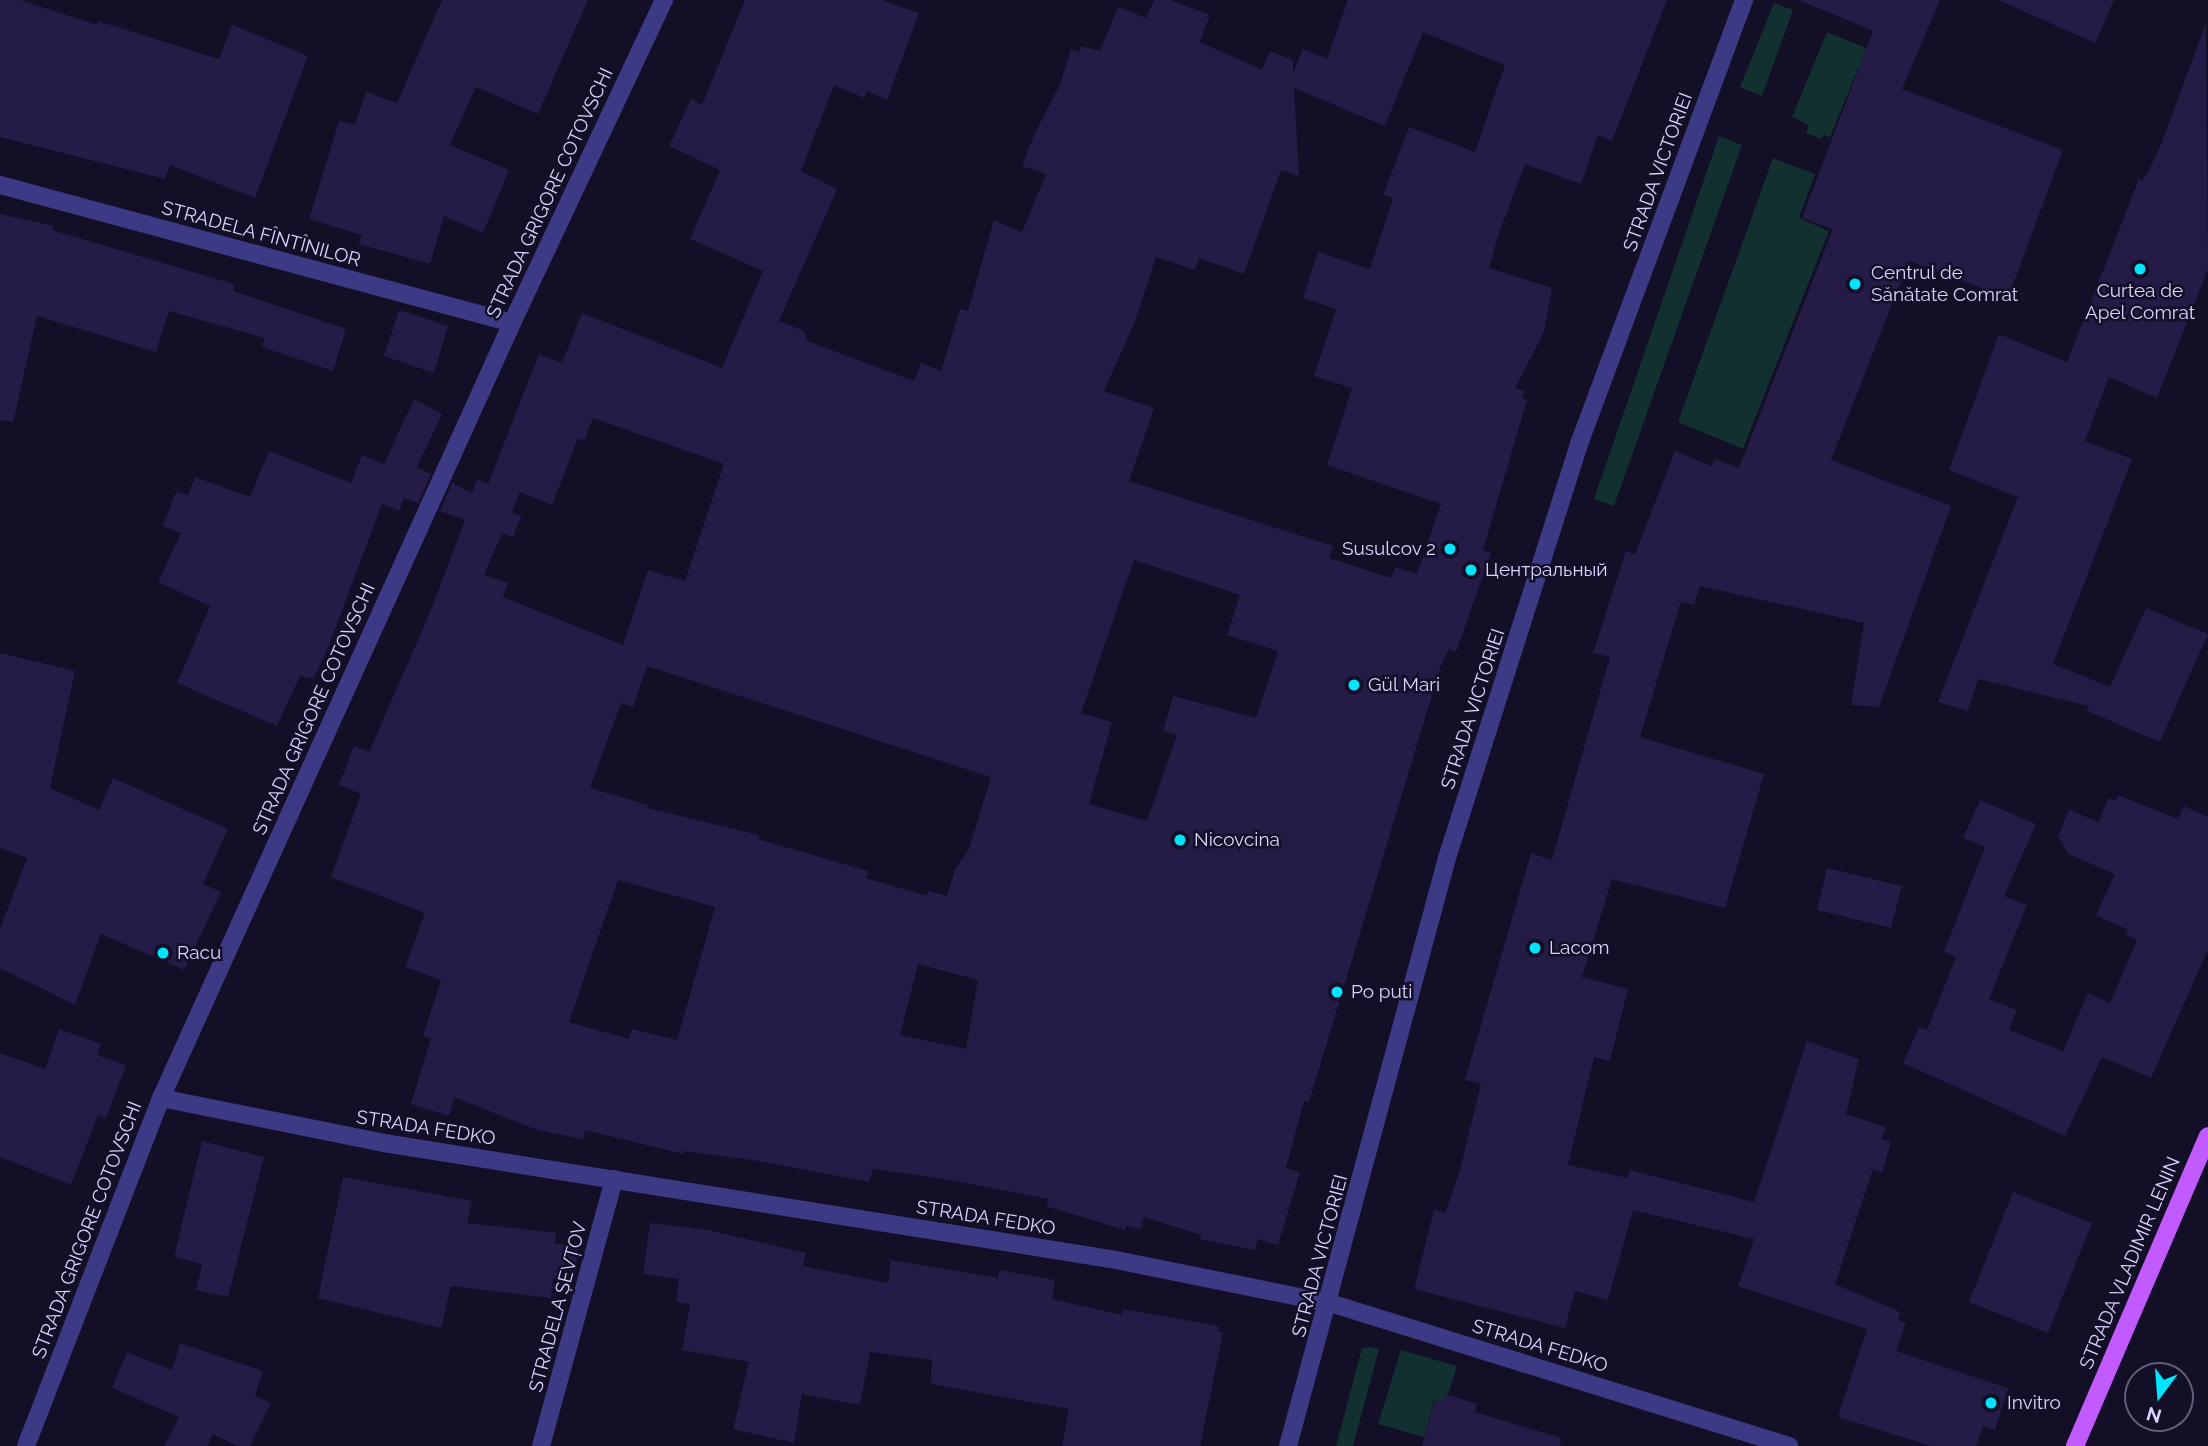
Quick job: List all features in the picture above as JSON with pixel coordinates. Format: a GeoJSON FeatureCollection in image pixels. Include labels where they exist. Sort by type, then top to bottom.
{"type":"FeatureCollection","features":[{"type":"Feature","properties":{"kind":"main road","name":"STRADA VLADIMIR LENIN"},"geometry":{"type":"LineString","coordinates":[[2075,1446],[2208,1136]]}},
{"type":"Feature","properties":{"kind":"street","name":"STRADA GRIGORE COTOVSCHI"},"geometry":{"type":"LineString","coordinates":[[26,1446],[161,1098],[512,323],[664,0]]}},
{"type":"Feature","properties":{"kind":"street","name":"STRADA VICTORIEI"},"geometry":{"type":"LineString","coordinates":[[1288,1446],[1330,1303],[1447,858],[1579,444],[1744,0]]}},
{"type":"Feature","properties":{"kind":"street","name":"STRADELA FÎNTÎNILOR"},"geometry":{"type":"LineString","coordinates":[[0,185],[512,323]]}},
{"type":"Feature","properties":{"kind":"street","name":"STRADA FEDKO"},"geometry":{"type":"LineString","coordinates":[[161,1098],[384,1143],[1111,1259],[1330,1303],[1788,1446]]}},
{"type":"Feature","properties":{"kind":"street","name":"STRADELA ȘEVȚOV"},"geometry":{"type":"LineString","coordinates":[[541,1446],[614,1179]]}},
{"type":"Feature","properties":{"kind":"green space"},"geometry":{"type":"Polygon","coordinates":[[[1774,3],[1793,10],[1762,96],[1740,87],[1774,3]]]}},
{"type":"Feature","properties":{"kind":"green space"},"geometry":{"type":"Polygon","coordinates":[[[1827,32],[1876,52],[1858,69],[1830,137],[1823,135],[1821,139],[1806,133],[1809,125],[1792,117],[1827,32]]]}},
{"type":"Feature","properties":{"kind":"green space"},"geometry":{"type":"Polygon","coordinates":[[[1719,136],[1742,145],[1614,506],[1594,499],[1719,136]]]}},
{"type":"Feature","properties":{"kind":"green space"},"geometry":{"type":"Polygon","coordinates":[[[1773,158],[1815,174],[1799,218],[1829,231],[1743,449],[1678,422],[1773,158]]]}},
{"type":"Feature","properties":{"kind":"green space"},"geometry":{"type":"Polygon","coordinates":[[[1362,1348],[1379,1349],[1353,1446],[1336,1446],[1362,1348]]]}},
{"type":"Feature","properties":{"kind":"green space"},"geometry":{"type":"Polygon","coordinates":[[[1401,1350],[1457,1366],[1448,1395],[1442,1403],[1434,1401],[1424,1437],[1378,1424],[1401,1350]]]}},
{"type":"Feature","properties":{"kind":"building"},"geometry":{"type":"Polygon","coordinates":[[[0,0],[20,0],[97,25],[98,21],[219,59],[232,25],[308,56],[255,198],[170,165],[165,179],[0,137],[0,0]]]}},
{"type":"Feature","properties":{"kind":"building"},"geometry":{"type":"Polygon","coordinates":[[[442,0],[588,0],[538,114],[476,87],[450,145],[509,170],[483,233],[444,216],[430,264],[359,244],[362,235],[309,219],[339,121],[355,125],[366,92],[397,103],[442,0]]]}},
{"type":"Feature","properties":{"kind":"building"},"geometry":{"type":"Polygon","coordinates":[[[745,0],[882,0],[919,13],[887,100],[867,91],[864,98],[834,85],[801,171],[837,189],[779,321],[804,331],[807,341],[914,381],[921,363],[941,371],[960,309],[968,311],[994,220],[1022,232],[1046,174],[1022,166],[1034,135],[1060,84],[1071,49],[1079,52],[1081,46],[1100,51],[1118,7],[1146,18],[1154,0],[1171,0],[1210,15],[1200,42],[1262,70],[1270,51],[1293,60],[1293,74],[1303,49],[1327,59],[1348,0],[1667,0],[1612,141],[1598,135],[1581,184],[1525,164],[1498,236],[1489,268],[1552,288],[1544,332],[1515,388],[1524,391],[1522,398],[1527,400],[1483,550],[1491,553],[1456,652],[1449,649],[1442,662],[1309,1102],[1304,1101],[1286,1168],[1300,1172],[1278,1245],[1258,1239],[1255,1250],[1200,1239],[1201,1235],[1144,1217],[1140,1230],[1127,1225],[1125,1230],[1046,1206],[1049,1199],[939,1178],[873,1169],[869,1182],[759,1161],[684,1151],[683,1154],[585,1130],[583,1139],[537,1130],[454,1097],[449,1116],[411,1104],[431,1038],[423,1036],[441,980],[405,967],[425,913],[331,877],[361,794],[339,785],[354,746],[369,752],[431,610],[465,520],[440,511],[452,483],[472,493],[477,479],[488,484],[539,354],[562,363],[582,313],[722,368],[763,271],[690,239],[720,170],[669,146],[691,99],[702,105],[745,0]],[[1423,32],[1385,126],[1294,88],[1299,176],[1281,170],[1244,274],[1199,258],[1195,270],[1156,257],[1136,319],[1104,391],[1154,408],[1129,481],[1333,546],[1329,558],[1391,578],[1395,567],[1417,574],[1441,504],[1327,465],[1352,388],[1314,376],[1336,309],[1303,298],[1318,252],[1370,269],[1393,198],[1383,195],[1409,127],[1475,152],[1505,65],[1423,32]],[[593,418],[584,441],[578,438],[552,505],[520,492],[512,512],[521,516],[513,537],[502,533],[484,575],[508,583],[503,597],[623,645],[648,570],[685,581],[724,464],[593,418]],[[1134,560],[1081,713],[1112,722],[1089,804],[1147,821],[1177,735],[1163,731],[1173,696],[1256,718],[1278,651],[1227,635],[1240,595],[1134,560]],[[647,666],[633,707],[621,703],[590,788],[648,805],[647,808],[759,835],[758,839],[868,871],[866,878],[927,896],[928,891],[947,896],[955,869],[969,849],[991,777],[647,666]],[[618,880],[569,1022],[629,1039],[632,1029],[677,1040],[715,907],[618,880]],[[918,964],[900,1035],[966,1049],[978,980],[918,964]]]}},
{"type":"Feature","properties":{"kind":"building"},"geometry":{"type":"Polygon","coordinates":[[[1799,0],[1940,0],[1902,89],[2063,150],[2008,298],[1909,261],[1831,460],[1951,506],[1879,707],[1851,705],[1864,623],[1700,586],[1694,605],[1681,601],[1640,737],[1764,774],[1725,908],[1612,879],[1582,977],[1628,989],[1610,1061],[1594,1057],[1568,1165],[1628,1178],[1630,1170],[1754,1202],[1807,1041],[1859,1059],[1846,1114],[1886,1127],[1882,1139],[1891,1142],[1882,1173],[1873,1169],[1835,1284],[1900,1312],[1898,1320],[1906,1323],[1896,1351],[2008,1388],[1995,1430],[1983,1426],[1976,1446],[1930,1446],[1838,1417],[1867,1329],[1738,1286],[1754,1239],[1633,1210],[1608,1300],[1575,1291],[1565,1328],[1414,1289],[1434,1210],[1445,1213],[1459,1173],[1481,1084],[1465,1080],[1531,853],[1552,860],[1610,657],[1593,653],[1626,551],[1635,554],[1675,451],[1711,466],[1715,459],[1739,468],[1833,229],[1802,218],[1873,31],[1799,0]]]}},
{"type":"Feature","properties":{"kind":"building"},"geometry":{"type":"Polygon","coordinates":[[[1998,0],[2114,0],[2095,43],[1998,0]]]}},
{"type":"Feature","properties":{"kind":"building"},"geometry":{"type":"Polygon","coordinates":[[[2206,23],[2208,269],[2157,398],[2109,377],[2085,441],[2132,459],[2053,664],[2110,687],[2146,608],[2208,634],[2160,742],[2087,711],[2089,706],[1978,679],[1968,711],[1938,702],[2018,497],[1949,470],[1999,334],[2067,362],[2139,179],[2142,181],[2149,170],[2162,142],[2206,23]]]}},
{"type":"Feature","properties":{"kind":"building"},"geometry":{"type":"Polygon","coordinates":[[[0,214],[54,226],[52,230],[234,284],[233,291],[346,329],[333,371],[262,347],[265,338],[169,311],[156,352],[37,316],[13,422],[0,420],[0,214]]]}},
{"type":"Feature","properties":{"kind":"building"},"geometry":{"type":"Polygon","coordinates":[[[399,310],[448,326],[434,373],[384,356],[399,310]]]}},
{"type":"Feature","properties":{"kind":"building"},"geometry":{"type":"Polygon","coordinates":[[[414,399],[442,414],[417,467],[431,474],[418,503],[404,498],[399,511],[382,504],[326,653],[313,679],[300,676],[277,726],[177,683],[210,606],[158,582],[181,533],[163,526],[176,492],[188,495],[195,477],[250,497],[269,451],[351,483],[362,455],[384,464],[414,399]]]}},
{"type":"Feature","properties":{"kind":"building"},"geometry":{"type":"Polygon","coordinates":[[[0,653],[75,671],[50,788],[99,810],[113,778],[228,829],[203,884],[221,892],[184,970],[101,934],[75,1005],[0,968],[0,929],[27,858],[0,848],[0,653]]]}},
{"type":"Feature","properties":{"kind":"building"},"geometry":{"type":"Polygon","coordinates":[[[2118,795],[2178,819],[2184,806],[2208,817],[2208,950],[2151,1078],[2102,1057],[2065,1136],[1903,1063],[1919,1027],[1927,1030],[1956,957],[1944,952],[1985,847],[1963,838],[1980,800],[2036,824],[2004,896],[2027,905],[1989,999],[2017,1010],[2009,1030],[2063,1051],[2088,993],[2110,1003],[2137,940],[2126,935],[2128,930],[2096,915],[2115,874],[2068,854],[2058,836],[2069,810],[2099,822],[2108,798],[2116,801],[2118,795]]]}},
{"type":"Feature","properties":{"kind":"building"},"geometry":{"type":"Polygon","coordinates":[[[1827,868],[1902,886],[1891,928],[1817,910],[1827,868]]]}},
{"type":"Feature","properties":{"kind":"building"},"geometry":{"type":"Polygon","coordinates":[[[59,1029],[101,1044],[97,1055],[126,1065],[106,1119],[98,1115],[71,1185],[0,1157],[0,1053],[45,1069],[59,1029]]]}},
{"type":"Feature","properties":{"kind":"building"},"geometry":{"type":"Polygon","coordinates":[[[202,1141],[264,1157],[228,1297],[196,1290],[202,1264],[174,1257],[202,1141]]]}},
{"type":"Feature","properties":{"kind":"building"},"geometry":{"type":"Polygon","coordinates":[[[343,1177],[472,1201],[467,1223],[556,1233],[555,1244],[579,1245],[574,1281],[553,1278],[551,1298],[451,1286],[441,1328],[318,1298],[343,1177]]]}},
{"type":"Feature","properties":{"kind":"building"},"geometry":{"type":"Polygon","coordinates":[[[2013,1192],[2092,1223],[2048,1333],[1969,1302],[2013,1192]]]}},
{"type":"Feature","properties":{"kind":"building"},"geometry":{"type":"Polygon","coordinates":[[[650,1223],[708,1230],[806,1253],[803,1266],[888,1283],[891,1260],[998,1278],[999,1270],[1055,1280],[1052,1299],[1122,1315],[1123,1309],[1219,1326],[1218,1331],[1223,1332],[1200,1446],[1062,1446],[1069,1409],[931,1384],[932,1360],[870,1352],[860,1405],[802,1394],[794,1443],[733,1429],[749,1362],[682,1350],[690,1304],[676,1302],[679,1279],[643,1274],[650,1223]]]}},
{"type":"Feature","properties":{"kind":"building"},"geometry":{"type":"Polygon","coordinates":[[[180,1343],[263,1371],[255,1396],[271,1403],[250,1446],[237,1446],[213,1434],[207,1446],[164,1446],[179,1417],[112,1388],[127,1352],[172,1370],[180,1343]]]}},
{"type":"Feature","properties":{"kind":"building"},"geometry":{"type":"Polygon","coordinates":[[[1445,1394],[1477,1404],[1475,1412],[1561,1438],[1560,1446],[1422,1446],[1435,1400],[1442,1403],[1445,1394]]]}},
{"type":"Feature","properties":{"kind":"place","name":"Curtea de Apel Comrat"},"geometry":{"type":"Point","coordinates":[2140,269]}},
{"type":"Feature","properties":{"kind":"place","name":"Centrul de Sănătate Comrat"},"geometry":{"type":"Point","coordinates":[1855,284]}},
{"type":"Feature","properties":{"kind":"place","name":"Susulcov 2"},"geometry":{"type":"Point","coordinates":[1450,549]}},
{"type":"Feature","properties":{"kind":"place","name":"Центральный"},"geometry":{"type":"Point","coordinates":[1471,570]}},
{"type":"Feature","properties":{"kind":"place","name":"Gül Mari"},"geometry":{"type":"Point","coordinates":[1354,685]}},
{"type":"Feature","properties":{"kind":"place","name":"Nicovcina"},"geometry":{"type":"Point","coordinates":[1180,840]}},
{"type":"Feature","properties":{"kind":"place","name":"Lacom"},"geometry":{"type":"Point","coordinates":[1535,948]}},
{"type":"Feature","properties":{"kind":"place","name":"Racu"},"geometry":{"type":"Point","coordinates":[163,953]}},
{"type":"Feature","properties":{"kind":"place","name":"Po puti"},"geometry":{"type":"Point","coordinates":[1337,992]}},
{"type":"Feature","properties":{"kind":"place","name":"Invitro"},"geometry":{"type":"Point","coordinates":[1991,1403]}}]}
